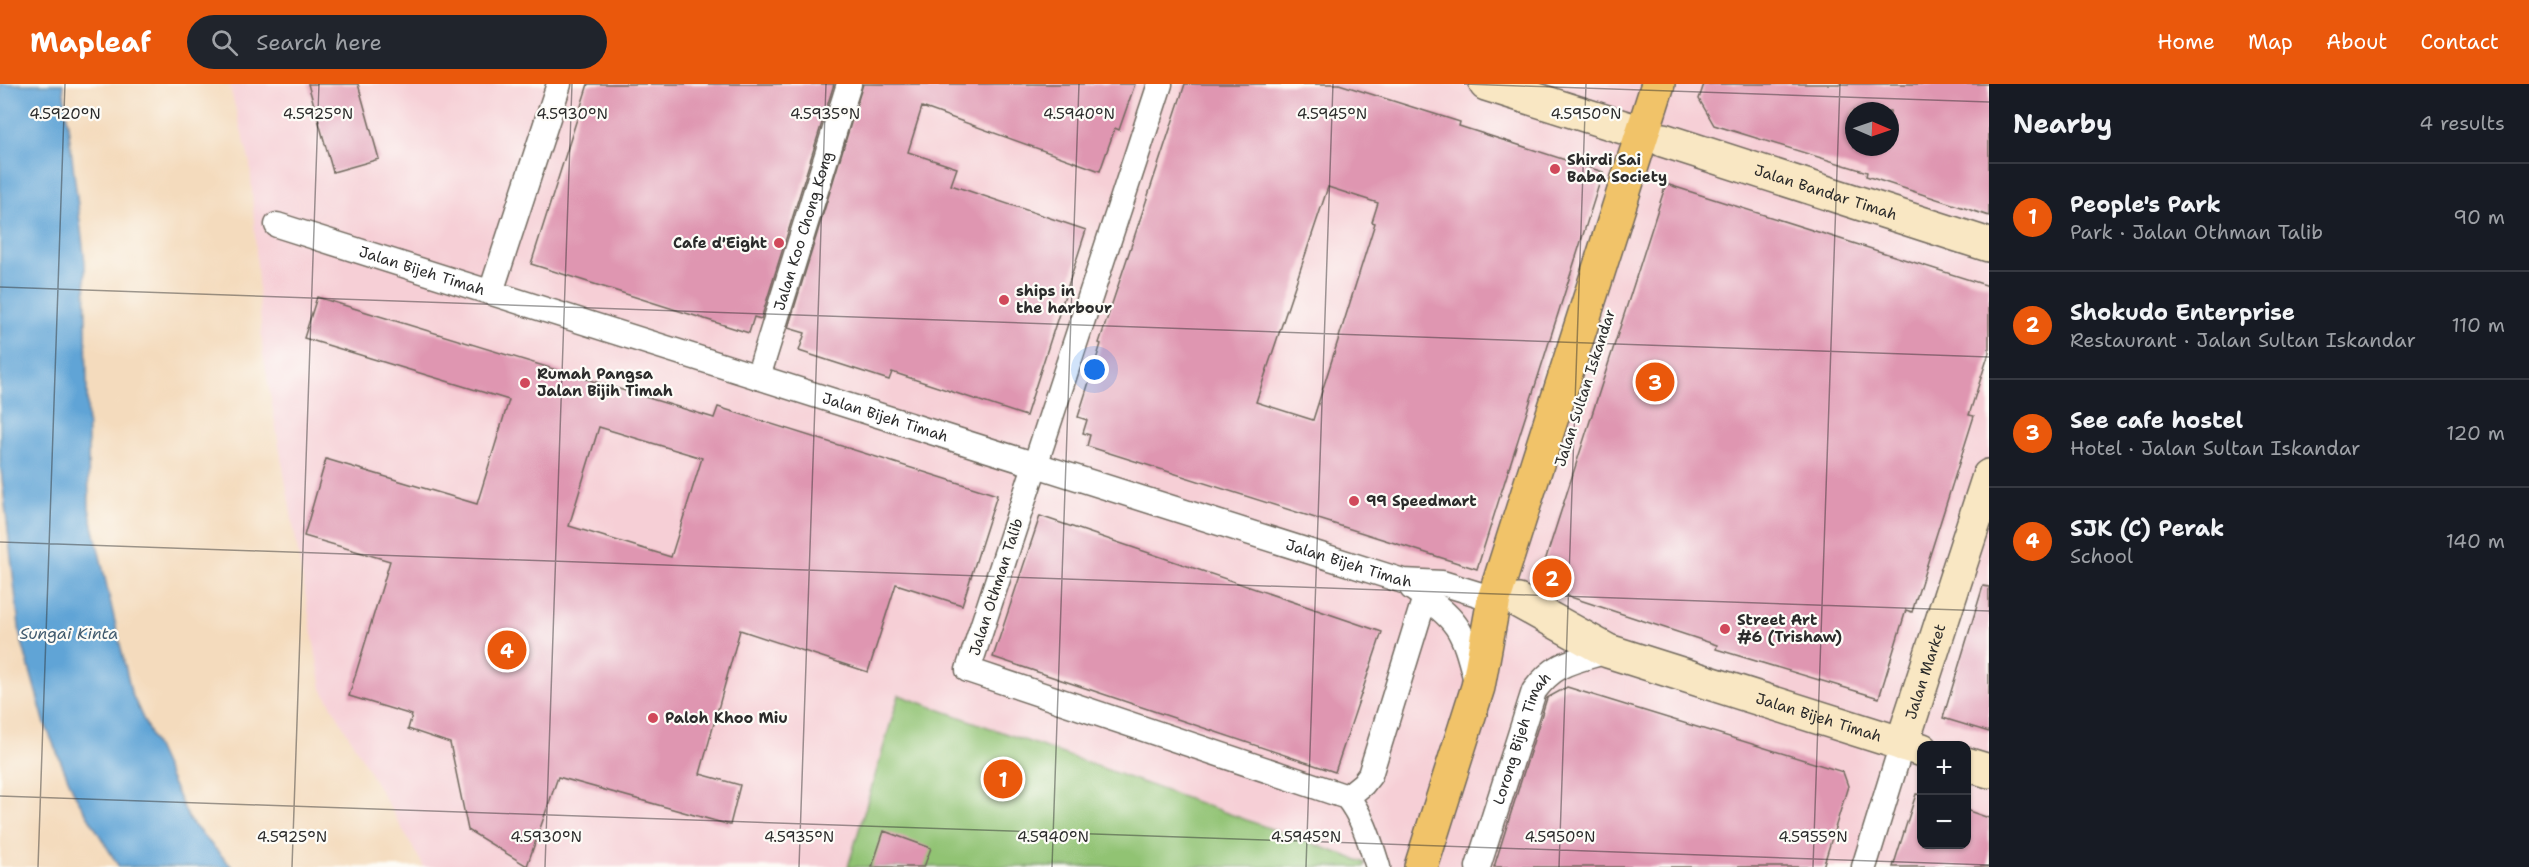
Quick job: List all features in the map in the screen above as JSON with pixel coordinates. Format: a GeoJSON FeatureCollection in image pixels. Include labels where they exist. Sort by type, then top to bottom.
{"type":"FeatureCollection","features":[{"type":"Feature","properties":{"kind":"highway","name":"Jalan Sultan Iskandar"},"geometry":{"type":"LineString","coordinates":[[1653,136],[1658,84]]}},
{"type":"Feature","properties":{"kind":"highway","name":"Jalan Sultan Iskandar"},"geometry":{"type":"LineString","coordinates":[[1421,867],[1653,136],[1681,84]]}},
{"type":"Feature","properties":{"kind":"street"},"geometry":{"type":"LineString","coordinates":[[491,292],[559,84]]}},
{"type":"Feature","properties":{"kind":"street","name":"Jalan Koo Chong Kong"},"geometry":{"type":"LineString","coordinates":[[758,377],[849,84]]}},
{"type":"Feature","properties":{"kind":"street","name":"Jalan Othman Talib"},"geometry":{"type":"LineString","coordinates":[[1160,84],[968,670],[1347,797]]}},
{"type":"Feature","properties":{"kind":"street","name":"Jalan Bandar Timah"},"geometry":{"type":"LineString","coordinates":[[1486,84],[1989,245]]}},
{"type":"Feature","properties":{"kind":"street","name":"Jalan Bijeh Timah"},"geometry":{"type":"LineString","coordinates":[[278,225],[1403,581],[1442,583],[1506,600],[1608,651],[1912,747]]}},
{"type":"Feature","properties":{"kind":"street","name":"Jalan Market"},"geometry":{"type":"LineString","coordinates":[[1864,867],[1912,747],[1989,476]]}},
{"type":"Feature","properties":{"kind":"street"},"geometry":{"type":"LineString","coordinates":[[1403,581],[1442,608],[1456,624],[1466,642],[1478,687]]}},
{"type":"Feature","properties":{"kind":"street"},"geometry":{"type":"LineString","coordinates":[[1378,867],[1364,825],[1356,808],[1347,797],[1370,775],[1425,597]]}},
{"type":"Feature","properties":{"kind":"street","name":"Lorong Bijeh Timah"},"geometry":{"type":"LineString","coordinates":[[1478,867],[1534,691],[1546,674],[1565,664],[1608,651]]}},
{"type":"Feature","properties":{"kind":"street"},"geometry":{"type":"LineString","coordinates":[[1971,766],[1989,771]]}},
{"type":"Feature","properties":{"kind":"shaded area"},"geometry":{"type":"Polygon","coordinates":[[[229,84],[1989,84],[1989,867],[424,867],[322,689],[263,354],[250,163],[229,84]]]}},
{"type":"Feature","properties":{"kind":"green space"},"geometry":{"type":"Polygon","coordinates":[[[899,695],[1366,863],[1364,867],[848,867],[899,695]]]}},
{"type":"Feature","properties":{"kind":"water","name":"Sungai Kinta"},"geometry":{"type":"Polygon","coordinates":[[[0,84],[63,84],[85,262],[89,508],[131,692],[189,820],[232,867],[119,867],[75,795],[45,724],[20,635],[0,461],[0,84]]]}},
{"type":"Feature","properties":{"kind":"building"},"geometry":{"type":"Polygon","coordinates":[[[308,84],[358,84],[379,159],[333,172],[308,84]]]}},
{"type":"Feature","properties":{"kind":"building"},"geometry":{"type":"Polygon","coordinates":[[[588,84],[834,84],[761,319],[754,317],[749,333],[531,264],[588,84]]]}},
{"type":"Feature","properties":{"kind":"building"},"geometry":{"type":"Polygon","coordinates":[[[863,84],[1135,84],[1119,130],[1115,128],[1100,171],[922,107],[908,152],[957,168],[951,185],[1086,230],[1026,416],[892,372],[889,380],[799,351],[805,333],[788,328],[863,84]]]}},
{"type":"Feature","properties":{"kind":"building"},"geometry":{"type":"Polygon","coordinates":[[[1185,84],[1339,84],[1460,122],[1459,126],[1603,172],[1477,569],[1087,446],[1090,435],[1083,433],[1087,420],[1078,417],[1101,344],[1099,343],[1185,84]],[[1328,187],[1256,402],[1313,420],[1375,223],[1372,222],[1378,203],[1328,187]]]}},
{"type":"Feature","properties":{"kind":"building"},"geometry":{"type":"Polygon","coordinates":[[[1704,84],[1989,84],[1989,216],[1866,176],[1867,172],[1714,125],[1699,99],[1704,84]]]}},
{"type":"Feature","properties":{"kind":"building"},"geometry":{"type":"Polygon","coordinates":[[[1666,184],[1989,286],[1989,353],[1969,415],[1974,416],[1912,612],[1906,610],[1879,698],[1716,649],[1717,645],[1537,586],[1666,184]]]}},
{"type":"Feature","properties":{"kind":"building"},"geometry":{"type":"Polygon","coordinates":[[[317,297],[714,418],[718,407],[997,495],[962,605],[896,584],[868,672],[740,630],[700,774],[740,785],[730,825],[558,777],[527,866],[468,830],[450,743],[408,729],[412,715],[349,696],[390,561],[304,536],[326,459],[477,504],[509,400],[304,338],[317,297]],[[599,427],[569,526],[671,557],[702,458],[599,427]]]}},
{"type":"Feature","properties":{"kind":"building"},"geometry":{"type":"Polygon","coordinates":[[[1040,516],[1382,632],[1335,772],[993,657],[1040,516]]]}},
{"type":"Feature","properties":{"kind":"building"},"geometry":{"type":"Polygon","coordinates":[[[1983,586],[1989,587],[1989,732],[1943,718],[1983,586]]]}},
{"type":"Feature","properties":{"kind":"building"},"geometry":{"type":"Polygon","coordinates":[[[1567,687],[1843,772],[1848,786],[1823,867],[1494,867],[1547,698],[1567,687]]]}},
{"type":"Feature","properties":{"kind":"building"},"geometry":{"type":"Polygon","coordinates":[[[1916,794],[1917,849],[1971,849],[1971,812],[1989,818],[1989,867],[1893,867],[1916,794]]]}},
{"type":"Feature","properties":{"kind":"building"},"geometry":{"type":"Polygon","coordinates":[[[884,831],[931,848],[924,867],[872,867],[884,831]]]}},
{"type":"Feature","properties":{"kind":"place","name":"Shirdi Sai Baba Society"},"geometry":{"type":"Point","coordinates":[1555,169]}},
{"type":"Feature","properties":{"kind":"place","name":"Cafe d'Eight"},"geometry":{"type":"Point","coordinates":[779,243]}},
{"type":"Feature","properties":{"kind":"place","name":"ships in the harbour"},"geometry":{"type":"Point","coordinates":[1004,300]}},
{"type":"Feature","properties":{"kind":"place","name":"See cafe hostel"},"geometry":{"type":"Point","coordinates":[1655,382]}},
{"type":"Feature","properties":{"kind":"place","name":"Rumah Pangsa Jalan Bijih Timah"},"geometry":{"type":"Point","coordinates":[525,383]}},
{"type":"Feature","properties":{"kind":"place","name":"99 Speedmart"},"geometry":{"type":"Point","coordinates":[1354,501]}},
{"type":"Feature","properties":{"kind":"place","name":"Shokudo Enterprise"},"geometry":{"type":"Point","coordinates":[1552,578]}},
{"type":"Feature","properties":{"kind":"place","name":"Street Art #6 (Trishaw)"},"geometry":{"type":"Point","coordinates":[1725,629]}},
{"type":"Feature","properties":{"kind":"place","name":"SJK (C) Perak"},"geometry":{"type":"Point","coordinates":[507,650]}},
{"type":"Feature","properties":{"kind":"place","name":"Paloh Khoo Miu"},"geometry":{"type":"Point","coordinates":[653,718]}},
{"type":"Feature","properties":{"kind":"place","name":"People's Park"},"geometry":{"type":"Point","coordinates":[1003,779]}}]}
